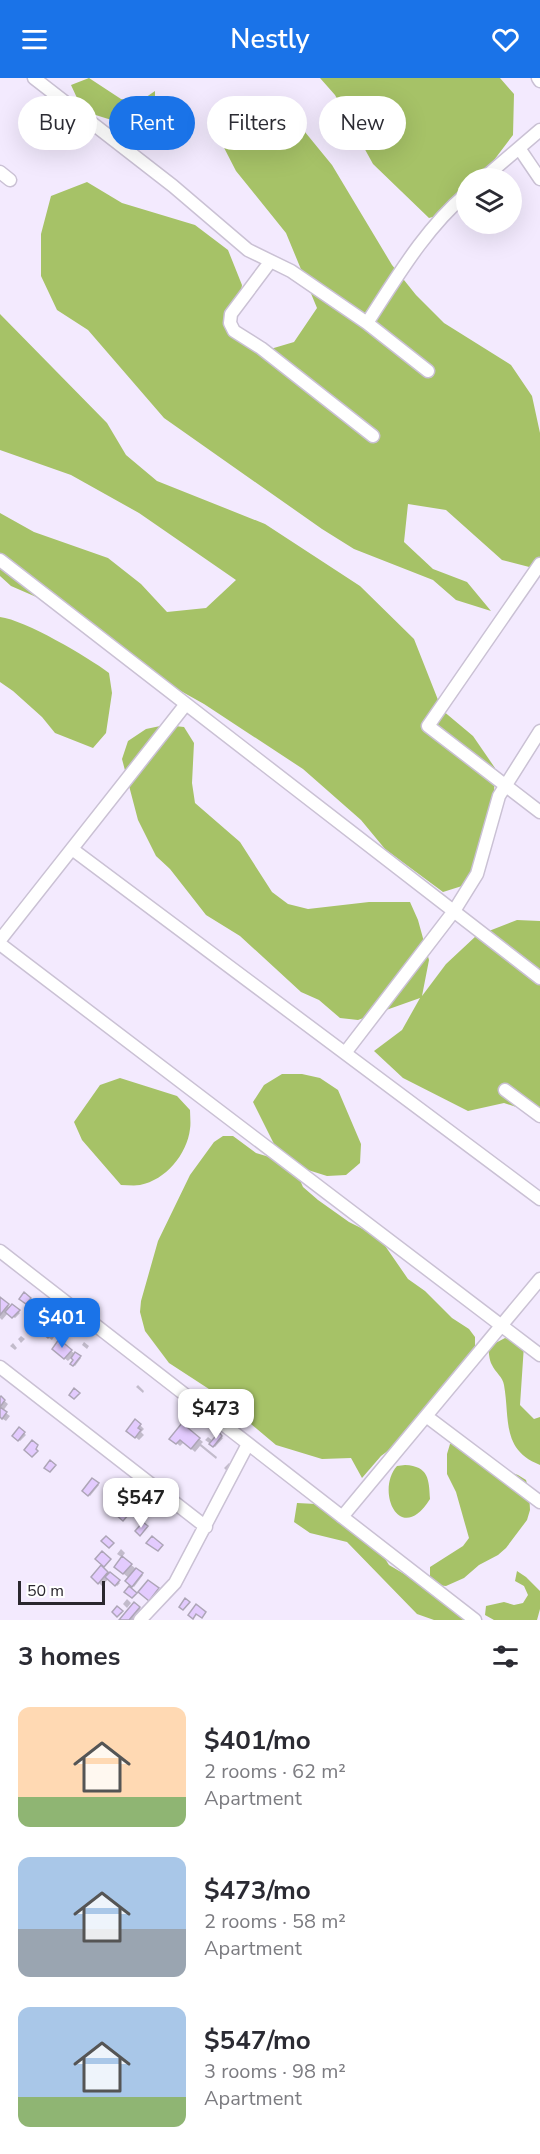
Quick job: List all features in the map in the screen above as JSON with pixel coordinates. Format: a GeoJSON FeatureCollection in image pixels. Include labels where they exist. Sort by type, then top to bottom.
{"type":"FeatureCollection","features":[{"type":"Feature","properties":{"kind":"street"},"geometry":{"type":"LineString","coordinates":[[34,78],[173,186],[248,250],[291,271],[367,323],[428,371]]}},
{"type":"Feature","properties":{"kind":"street"},"geometry":{"type":"LineString","coordinates":[[496,168],[540,130]]}},
{"type":"Feature","properties":{"kind":"street"},"geometry":{"type":"LineString","coordinates":[[519,148],[540,179]]}},
{"type":"Feature","properties":{"kind":"street"},"geometry":{"type":"LineString","coordinates":[[0,172],[10,180]]}},
{"type":"Feature","properties":{"kind":"street"},"geometry":{"type":"LineString","coordinates":[[367,323],[424,238],[456,203]]}},
{"type":"Feature","properties":{"kind":"street"},"geometry":{"type":"LineString","coordinates":[[270,262],[231,315],[230,323],[234,331],[261,348],[373,436]]}},
{"type":"Feature","properties":{"kind":"street"},"geometry":{"type":"LineString","coordinates":[[0,560],[540,978]]}},
{"type":"Feature","properties":{"kind":"street"},"geometry":{"type":"LineString","coordinates":[[540,564],[428,726],[540,812]]}},
{"type":"Feature","properties":{"kind":"street"},"geometry":{"type":"LineString","coordinates":[[186,704],[0,942],[540,1355]]}},
{"type":"Feature","properties":{"kind":"street"},"geometry":{"type":"LineString","coordinates":[[345,1053],[454,911],[477,874],[498,796],[540,730]]}},
{"type":"Feature","properties":{"kind":"street"},"geometry":{"type":"LineString","coordinates":[[72,849],[540,1199]]}},
{"type":"Feature","properties":{"kind":"street"},"geometry":{"type":"LineString","coordinates":[[505,1090],[540,1116]]}},
{"type":"Feature","properties":{"kind":"street"},"geometry":{"type":"LineString","coordinates":[[0,1251],[475,1620]]}},
{"type":"Feature","properties":{"kind":"street"},"geometry":{"type":"LineString","coordinates":[[342,1517],[540,1279]]}},
{"type":"Feature","properties":{"kind":"street"},"geometry":{"type":"LineString","coordinates":[[0,1367],[206,1527]]}},
{"type":"Feature","properties":{"kind":"street"},"geometry":{"type":"LineString","coordinates":[[426,1416],[540,1502]]}},
{"type":"Feature","properties":{"kind":"street"},"geometry":{"type":"LineString","coordinates":[[141,1620],[175,1583],[248,1444]]}},
{"type":"Feature","properties":{"kind":"green space"},"geometry":{"type":"Polygon","coordinates":[[[89,78],[116,96],[109,96],[109,119],[97,115],[97,96],[76,96],[71,85],[89,78]]]}},
{"type":"Feature","properties":{"kind":"green space"},"geometry":{"type":"Polygon","coordinates":[[[320,78],[500,78],[514,94],[513,135],[488,168],[456,168],[456,211],[429,218],[373,164],[365,150],[406,150],[406,96],[335,95],[320,78]]]}},
{"type":"Feature","properties":{"kind":"green space"},"geometry":{"type":"Polygon","coordinates":[[[307,134],[332,165],[392,265],[416,295],[444,323],[511,365],[532,396],[540,433],[540,567],[537,569],[502,560],[446,510],[408,504],[404,542],[433,569],[467,582],[491,611],[456,600],[433,580],[354,549],[322,529],[164,418],[88,330],[57,310],[41,276],[41,234],[51,196],[87,182],[122,203],[195,225],[228,250],[242,285],[236,321],[257,353],[294,342],[317,308],[286,233],[236,171],[225,150],[307,150],[307,134]]]}},
{"type":"Feature","properties":{"kind":"green space"},"geometry":{"type":"Polygon","coordinates":[[[0,314],[107,423],[126,455],[157,481],[265,524],[360,586],[414,639],[442,710],[473,736],[495,768],[492,846],[481,880],[443,892],[385,849],[361,820],[303,769],[204,704],[136,666],[80,616],[11,586],[0,576],[0,513],[34,532],[108,558],[141,584],[167,612],[206,608],[236,580],[139,513],[71,475],[0,450],[0,314]]]}},
{"type":"Feature","properties":{"kind":"green space"},"geometry":{"type":"Polygon","coordinates":[[[0,617],[40,632],[109,673],[112,693],[106,733],[93,748],[55,733],[42,717],[0,682],[0,617]]]}},
{"type":"Feature","properties":{"kind":"green space"},"geometry":{"type":"Polygon","coordinates":[[[165,725],[184,727],[194,743],[192,783],[195,803],[240,842],[272,892],[288,904],[308,909],[369,902],[410,902],[418,920],[429,960],[422,996],[446,964],[476,936],[517,920],[540,921],[540,1115],[504,1103],[468,1111],[403,1078],[374,1051],[402,1030],[420,998],[358,1020],[340,1018],[319,1000],[301,992],[240,936],[206,915],[170,869],[156,856],[138,820],[122,759],[128,741],[146,729],[165,725]]]}},
{"type":"Feature","properties":{"kind":"green space"},"geometry":{"type":"Polygon","coordinates":[[[282,1074],[302,1074],[320,1078],[338,1090],[361,1144],[360,1163],[346,1175],[327,1176],[308,1170],[276,1148],[253,1102],[264,1085],[282,1074]]]}},
{"type":"Feature","properties":{"kind":"green space"},"geometry":{"type":"Polygon","coordinates":[[[120,1078],[177,1096],[190,1110],[188,1138],[180,1156],[158,1178],[140,1185],[121,1185],[82,1140],[74,1122],[100,1085],[120,1078]]]}},
{"type":"Feature","properties":{"kind":"green space"},"geometry":{"type":"Polygon","coordinates":[[[223,1136],[233,1136],[256,1153],[276,1159],[299,1178],[303,1187],[318,1200],[349,1222],[379,1237],[408,1279],[425,1291],[452,1318],[469,1329],[475,1337],[475,1347],[467,1364],[413,1432],[381,1456],[362,1478],[351,1458],[322,1459],[276,1445],[212,1391],[169,1363],[145,1331],[140,1312],[141,1301],[158,1241],[190,1175],[214,1142],[223,1136]]]}},
{"type":"Feature","properties":{"kind":"green space"},"geometry":{"type":"Polygon","coordinates":[[[505,1338],[524,1345],[520,1405],[534,1419],[540,1417],[540,1465],[519,1451],[510,1432],[503,1382],[493,1368],[488,1347],[505,1338]]]}},
{"type":"Feature","properties":{"kind":"green space"},"geometry":{"type":"Polygon","coordinates":[[[459,1442],[501,1469],[526,1480],[530,1510],[527,1520],[498,1555],[479,1565],[464,1578],[446,1586],[436,1585],[430,1578],[430,1567],[463,1546],[469,1538],[456,1492],[447,1474],[447,1454],[450,1444],[459,1442]]]}},
{"type":"Feature","properties":{"kind":"green space"},"geometry":{"type":"Polygon","coordinates":[[[405,1465],[423,1471],[428,1480],[430,1492],[430,1499],[419,1512],[409,1518],[401,1516],[394,1510],[389,1488],[391,1477],[397,1466],[405,1465]]]}},
{"type":"Feature","properties":{"kind":"green space"},"geometry":{"type":"Polygon","coordinates":[[[297,1503],[316,1504],[367,1531],[389,1565],[472,1614],[478,1620],[434,1620],[417,1614],[347,1542],[310,1533],[294,1522],[297,1503]]]}},
{"type":"Feature","properties":{"kind":"green space"},"geometry":{"type":"Polygon","coordinates":[[[517,1571],[540,1591],[540,1609],[537,1620],[494,1620],[485,1615],[486,1606],[504,1602],[514,1605],[523,1603],[528,1595],[524,1586],[515,1581],[517,1571]]]}},
{"type":"Feature","properties":{"kind":"building"},"geometry":{"type":"Polygon","coordinates":[[[24,1292],[31,1298],[26,1304],[19,1299],[24,1292]]]}},
{"type":"Feature","properties":{"kind":"building"},"geometry":{"type":"Polygon","coordinates":[[[0,1297],[9,1304],[0,1315],[0,1297]]]}},
{"type":"Feature","properties":{"kind":"building"},"geometry":{"type":"Polygon","coordinates":[[[43,1301],[52,1307],[48,1314],[39,1307],[43,1301]]]}},
{"type":"Feature","properties":{"kind":"building"},"geometry":{"type":"Polygon","coordinates":[[[12,1304],[20,1310],[12,1318],[5,1312],[12,1304]]]}},
{"type":"Feature","properties":{"kind":"building"},"geometry":{"type":"Polygon","coordinates":[[[42,1318],[55,1327],[48,1338],[35,1328],[42,1318]]]}},
{"type":"Feature","properties":{"kind":"building"},"geometry":{"type":"Polygon","coordinates":[[[59,1339],[72,1350],[64,1359],[52,1349],[59,1339]]]}},
{"type":"Feature","properties":{"kind":"building"},"geometry":{"type":"Polygon","coordinates":[[[75,1352],[81,1356],[73,1366],[70,1364],[75,1352]]]}},
{"type":"Feature","properties":{"kind":"building"},"geometry":{"type":"Polygon","coordinates":[[[74,1388],[80,1393],[74,1399],[69,1395],[74,1388]]]}},
{"type":"Feature","properties":{"kind":"building"},"geometry":{"type":"Polygon","coordinates":[[[1,1396],[5,1400],[0,1407],[0,1397],[1,1396]]]}},
{"type":"Feature","properties":{"kind":"building"},"geometry":{"type":"Polygon","coordinates":[[[0,1407],[7,1412],[2,1419],[0,1417],[0,1407]]]}},
{"type":"Feature","properties":{"kind":"building"},"geometry":{"type":"Polygon","coordinates":[[[135,1419],[141,1424],[138,1428],[141,1430],[135,1438],[126,1431],[135,1419]]]}},
{"type":"Feature","properties":{"kind":"building"},"geometry":{"type":"Polygon","coordinates":[[[182,1423],[200,1438],[191,1449],[180,1440],[176,1444],[169,1439],[182,1423]]]}},
{"type":"Feature","properties":{"kind":"building"},"geometry":{"type":"Polygon","coordinates":[[[19,1427],[25,1432],[18,1441],[12,1436],[19,1427]]]}},
{"type":"Feature","properties":{"kind":"building"},"geometry":{"type":"Polygon","coordinates":[[[219,1432],[222,1436],[213,1447],[209,1444],[219,1432]]]}},
{"type":"Feature","properties":{"kind":"building"},"geometry":{"type":"Polygon","coordinates":[[[32,1440],[38,1445],[36,1449],[38,1451],[32,1457],[24,1450],[32,1440]]]}},
{"type":"Feature","properties":{"kind":"building"},"geometry":{"type":"Polygon","coordinates":[[[50,1460],[56,1465],[50,1472],[44,1468],[50,1460]]]}},
{"type":"Feature","properties":{"kind":"building"},"geometry":{"type":"Polygon","coordinates":[[[92,1478],[99,1483],[88,1496],[82,1491],[92,1478]]]}},
{"type":"Feature","properties":{"kind":"building"},"geometry":{"type":"Polygon","coordinates":[[[121,1507],[129,1514],[123,1521],[115,1514],[121,1507]]]}},
{"type":"Feature","properties":{"kind":"building"},"geometry":{"type":"Polygon","coordinates":[[[143,1522],[148,1526],[140,1536],[135,1531],[143,1522]]]}},
{"type":"Feature","properties":{"kind":"building"},"geometry":{"type":"Polygon","coordinates":[[[106,1536],[114,1543],[109,1548],[101,1541],[106,1536]]]}},
{"type":"Feature","properties":{"kind":"building"},"geometry":{"type":"Polygon","coordinates":[[[152,1536],[163,1545],[158,1551],[146,1543],[152,1536]]]}},
{"type":"Feature","properties":{"kind":"building"},"geometry":{"type":"Polygon","coordinates":[[[102,1551],[111,1559],[104,1567],[95,1559],[102,1551]]]}},
{"type":"Feature","properties":{"kind":"building"},"geometry":{"type":"Polygon","coordinates":[[[122,1556],[132,1564],[123,1574],[114,1567],[122,1556]]]}},
{"type":"Feature","properties":{"kind":"building"},"geometry":{"type":"Polygon","coordinates":[[[101,1565],[108,1572],[98,1584],[91,1577],[101,1565]]]}},
{"type":"Feature","properties":{"kind":"building"},"geometry":{"type":"Polygon","coordinates":[[[136,1568],[143,1573],[132,1587],[125,1581],[136,1568]]]}},
{"type":"Feature","properties":{"kind":"building"},"geometry":{"type":"Polygon","coordinates":[[[110,1572],[120,1580],[115,1586],[105,1577],[110,1572]]]}},
{"type":"Feature","properties":{"kind":"building"},"geometry":{"type":"Polygon","coordinates":[[[148,1580],[159,1588],[149,1601],[138,1592],[148,1580]]]}},
{"type":"Feature","properties":{"kind":"building"},"geometry":{"type":"Polygon","coordinates":[[[129,1586],[137,1593],[132,1598],[124,1592],[129,1586]]]}},
{"type":"Feature","properties":{"kind":"building"},"geometry":{"type":"Polygon","coordinates":[[[185,1598],[190,1602],[183,1610],[179,1607],[185,1598]]]}},
{"type":"Feature","properties":{"kind":"building"},"geometry":{"type":"Polygon","coordinates":[[[134,1602],[140,1607],[129,1620],[119,1620],[134,1602]]]}},
{"type":"Feature","properties":{"kind":"building"},"geometry":{"type":"Polygon","coordinates":[[[196,1604],[206,1612],[202,1618],[196,1614],[193,1619],[188,1615],[196,1604]]]}},
{"type":"Feature","properties":{"kind":"building"},"geometry":{"type":"Polygon","coordinates":[[[117,1606],[123,1611],[117,1617],[112,1612],[117,1606]]]}}]}
